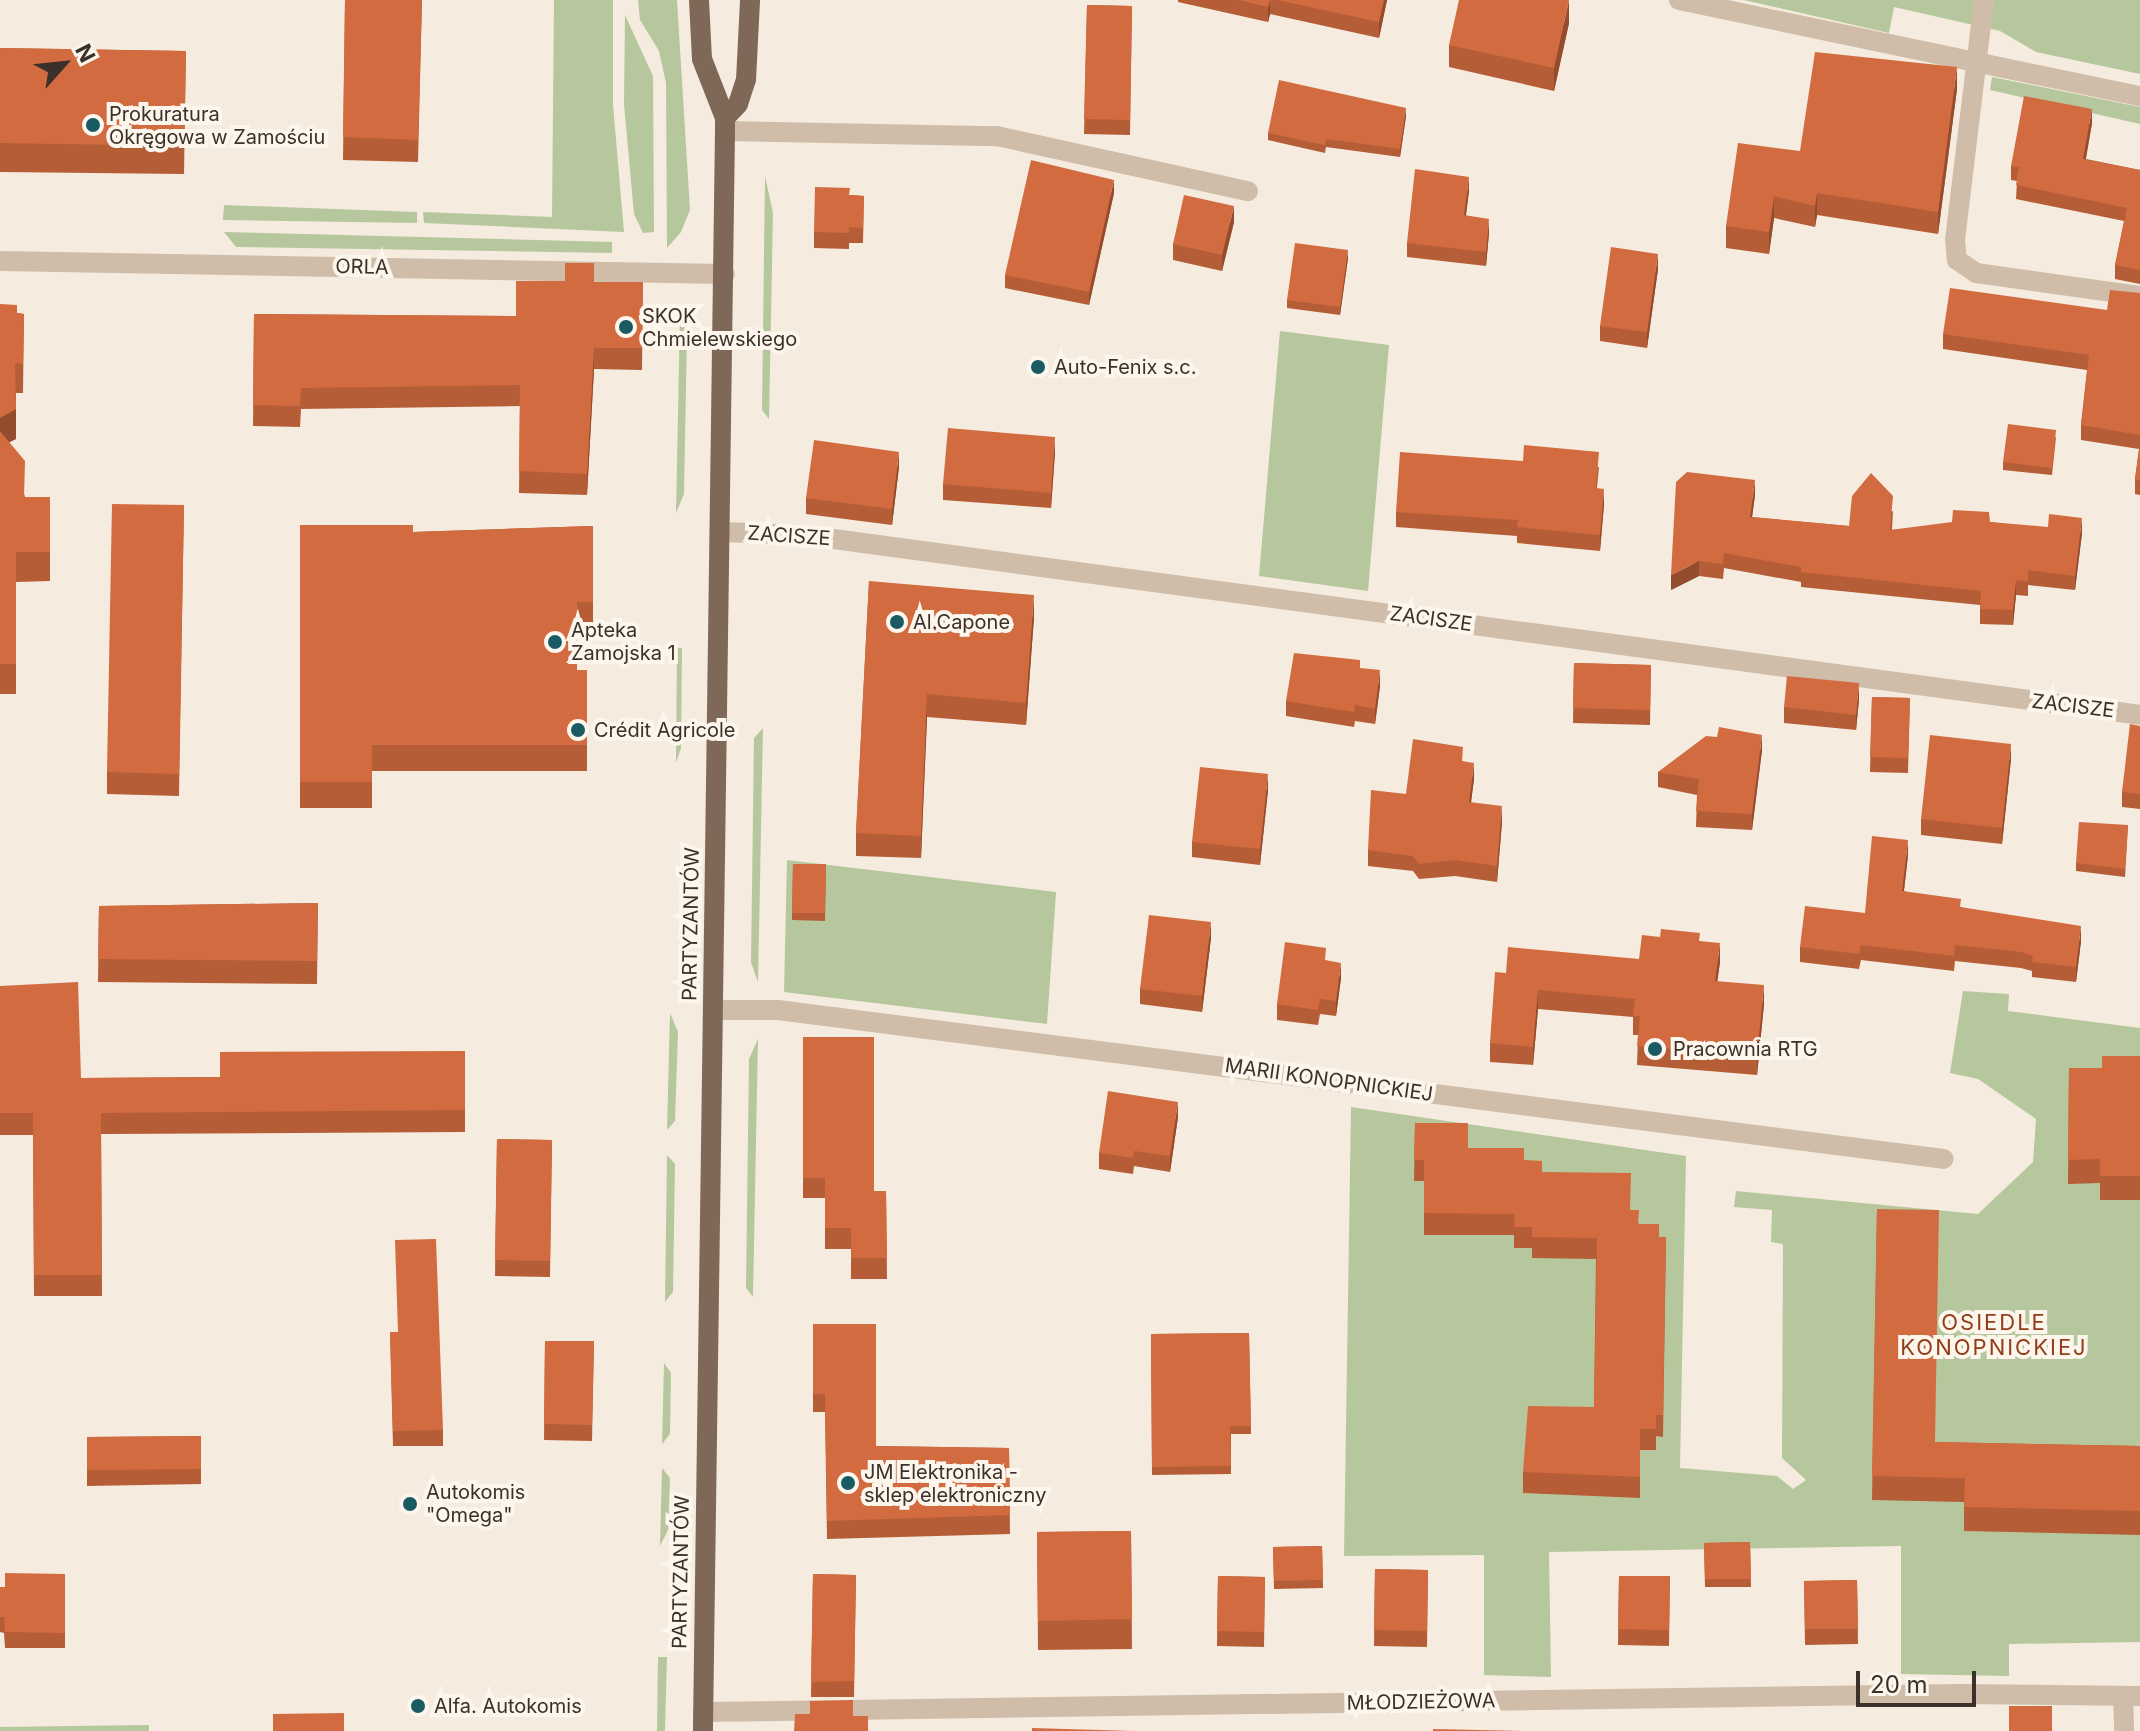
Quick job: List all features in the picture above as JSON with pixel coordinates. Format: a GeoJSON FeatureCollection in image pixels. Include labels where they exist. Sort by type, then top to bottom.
{"type":"FeatureCollection","features":[{"type":"Feature","properties":{"kind":"main road","name":"PARTYZANTÓW"},"geometry":{"type":"LineString","coordinates":[[699,0],[702,59],[725,125],[722,532],[703,1722]]}},
{"type":"Feature","properties":{"kind":"main road"},"geometry":{"type":"LineString","coordinates":[[725,125],[738,104],[746,80],[750,0]]}},
{"type":"Feature","properties":{"kind":"street"},"geometry":{"type":"LineString","coordinates":[[1679,0],[2140,96]]}},
{"type":"Feature","properties":{"kind":"street"},"geometry":{"type":"LineString","coordinates":[[1984,0],[1955,239],[1963,268],[2140,296]]}},
{"type":"Feature","properties":{"kind":"street"},"geometry":{"type":"LineString","coordinates":[[725,125],[997,136],[1248,191]]}},
{"type":"Feature","properties":{"kind":"street","name":"ORLA"},"geometry":{"type":"LineString","coordinates":[[0,261],[725,274]]}},
{"type":"Feature","properties":{"kind":"street","name":"ZACISZE"},"geometry":{"type":"LineString","coordinates":[[722,532],[804,535],[2140,715]]}},
{"type":"Feature","properties":{"kind":"street","name":"MARII KONOPNICKIEJ"},"geometry":{"type":"LineString","coordinates":[[713,1010],[778,1010],[1944,1159]]}},
{"type":"Feature","properties":{"kind":"street"},"geometry":{"type":"LineString","coordinates":[[2124,1731],[2132,1696]]}},
{"type":"Feature","properties":{"kind":"street","name":"MŁODZIEŻOWA"},"geometry":{"type":"LineString","coordinates":[[703,1722],[2132,1696]]}},
{"type":"Feature","properties":{"kind":"green space"},"geometry":{"type":"Polygon","coordinates":[[[554,0],[613,0],[613,105],[624,232],[424,223],[423,212],[552,217],[554,0]]]}},
{"type":"Feature","properties":{"kind":"green space"},"geometry":{"type":"Polygon","coordinates":[[[638,0],[677,0],[690,210],[681,232],[667,248],[666,83],[659,51],[640,20],[638,0]]]}},
{"type":"Feature","properties":{"kind":"green space"},"geometry":{"type":"Polygon","coordinates":[[[1744,0],[2140,0],[2140,74],[2036,52],[2000,31],[1894,7],[1889,33],[1744,0]]]}},
{"type":"Feature","properties":{"kind":"green space"},"geometry":{"type":"Polygon","coordinates":[[[625,15],[653,76],[654,232],[643,233],[634,214],[624,104],[625,15]]]}},
{"type":"Feature","properties":{"kind":"green space"},"geometry":{"type":"Polygon","coordinates":[[[1992,77],[2140,107],[2140,124],[1990,90],[1992,77]]]}},
{"type":"Feature","properties":{"kind":"green space"},"geometry":{"type":"Polygon","coordinates":[[[765,176],[773,213],[769,419],[762,410],[765,176]]]}},
{"type":"Feature","properties":{"kind":"green space"},"geometry":{"type":"Polygon","coordinates":[[[224,205],[417,212],[417,223],[223,220],[224,205]]]}},
{"type":"Feature","properties":{"kind":"green space"},"geometry":{"type":"Polygon","coordinates":[[[224,232],[612,242],[612,253],[236,247],[224,232]]]}},
{"type":"Feature","properties":{"kind":"green space"},"geometry":{"type":"Polygon","coordinates":[[[680,313],[687,333],[684,494],[676,513],[680,313]]]}},
{"type":"Feature","properties":{"kind":"green space"},"geometry":{"type":"Polygon","coordinates":[[[1280,331],[1389,345],[1368,591],[1259,576],[1280,331]]]}},
{"type":"Feature","properties":{"kind":"green space"},"geometry":{"type":"Polygon","coordinates":[[[677,648],[682,648],[681,748],[676,763],[677,648]]]}},
{"type":"Feature","properties":{"kind":"green space"},"geometry":{"type":"Polygon","coordinates":[[[763,728],[758,982],[751,962],[754,738],[763,728]]]}},
{"type":"Feature","properties":{"kind":"green space"},"geometry":{"type":"Polygon","coordinates":[[[787,860],[1056,892],[1047,1024],[784,992],[787,860]]]}},
{"type":"Feature","properties":{"kind":"green space"},"geometry":{"type":"Polygon","coordinates":[[[1963,991],[2009,994],[2008,1011],[2140,1028],[2140,1642],[2009,1644],[2009,1676],[1901,1674],[1901,1546],[1549,1552],[1551,1677],[1484,1675],[1484,1555],[1344,1556],[1351,1107],[1686,1156],[1680,1468],[1777,1476],[1793,1489],[1806,1480],[1782,1458],[1783,1244],[1771,1242],[1772,1210],[1734,1207],[1736,1191],[1978,1214],[2033,1162],[2036,1119],[1978,1079],[1950,1073],[1963,991]]]}},
{"type":"Feature","properties":{"kind":"green space"},"geometry":{"type":"Polygon","coordinates":[[[670,1013],[678,1032],[675,1121],[667,1130],[670,1013]]]}},
{"type":"Feature","properties":{"kind":"green space"},"geometry":{"type":"Polygon","coordinates":[[[758,1039],[753,1297],[746,1288],[749,1059],[758,1039]]]}},
{"type":"Feature","properties":{"kind":"green space"},"geometry":{"type":"Polygon","coordinates":[[[667,1155],[675,1164],[673,1292],[665,1302],[667,1155]]]}},
{"type":"Feature","properties":{"kind":"green space"},"geometry":{"type":"Polygon","coordinates":[[[664,1363],[671,1373],[670,1434],[662,1444],[664,1363]]]}},
{"type":"Feature","properties":{"kind":"green space"},"geometry":{"type":"Polygon","coordinates":[[[662,1468],[670,1478],[668,1530],[660,1546],[662,1468]]]}},
{"type":"Feature","properties":{"kind":"green space"},"geometry":{"type":"Polygon","coordinates":[[[658,1657],[667,1657],[665,1731],[657,1731],[658,1657]]]}},
{"type":"Feature","properties":{"kind":"green space"},"geometry":{"type":"Polygon","coordinates":[[[149,1725],[149,1731],[0,1731],[0,1727],[149,1725]]]}},
{"type":"Feature","properties":{"kind":"building"},"geometry":{"type":"Polygon","coordinates":[[[345,0],[422,0],[418,140],[343,137],[345,0]]]}},
{"type":"Feature","properties":{"kind":"building"},"geometry":{"type":"Polygon","coordinates":[[[1239,0],[1270,0],[1268,7],[1239,0]]]}},
{"type":"Feature","properties":{"kind":"building"},"geometry":{"type":"Polygon","coordinates":[[[1278,0],[1384,0],[1379,22],[1278,0]]]}},
{"type":"Feature","properties":{"kind":"building"},"geometry":{"type":"Polygon","coordinates":[[[1459,0],[1569,0],[1554,68],[1449,45],[1459,0]]]}},
{"type":"Feature","properties":{"kind":"building"},"geometry":{"type":"Polygon","coordinates":[[[1087,5],[1132,6],[1130,120],[1084,119],[1087,5]]]}},
{"type":"Feature","properties":{"kind":"building","name":"Prokuratura Okręgowa w Zamościu"},"geometry":{"type":"Polygon","coordinates":[[[0,48],[186,51],[184,146],[0,143],[0,48]]]}},
{"type":"Feature","properties":{"kind":"building"},"geometry":{"type":"Polygon","coordinates":[[[1815,52],[1957,67],[1938,212],[1817,193],[1815,206],[1774,196],[1769,232],[1726,226],[1738,143],[1800,151],[1815,52]]]}},
{"type":"Feature","properties":{"kind":"building"},"geometry":{"type":"Polygon","coordinates":[[[1279,80],[1406,108],[1400,149],[1326,139],[1325,145],[1268,133],[1279,80]]]}},
{"type":"Feature","properties":{"kind":"building"},"geometry":{"type":"Polygon","coordinates":[[[2024,96],[2092,109],[2083,159],[2140,170],[2140,270],[2115,265],[2127,208],[2016,185],[2019,167],[2011,166],[2024,96]]]}},
{"type":"Feature","properties":{"kind":"building"},"geometry":{"type":"Polygon","coordinates":[[[1031,160],[1114,180],[1089,292],[1005,275],[1031,160]]]}},
{"type":"Feature","properties":{"kind":"building"},"geometry":{"type":"Polygon","coordinates":[[[1415,169],[1469,177],[1464,215],[1489,219],[1486,252],[1407,243],[1415,169]]]}},
{"type":"Feature","properties":{"kind":"building"},"geometry":{"type":"Polygon","coordinates":[[[815,187],[850,188],[849,195],[864,196],[863,228],[849,227],[849,233],[814,232],[815,187]]]}},
{"type":"Feature","properties":{"kind":"building"},"geometry":{"type":"Polygon","coordinates":[[[1184,195],[1234,206],[1222,255],[1173,244],[1184,195]]]}},
{"type":"Feature","properties":{"kind":"building"},"geometry":{"type":"Polygon","coordinates":[[[1295,243],[1348,250],[1340,307],[1287,300],[1295,243]]]}},
{"type":"Feature","properties":{"kind":"building"},"geometry":{"type":"Polygon","coordinates":[[[1611,247],[1658,254],[1647,332],[1600,326],[1611,247]]]}},
{"type":"Feature","properties":{"kind":"building"},"geometry":{"type":"Polygon","coordinates":[[[565,263],[594,263],[594,282],[643,282],[642,348],[594,348],[587,474],[519,471],[520,385],[301,388],[300,406],[253,405],[254,314],[516,316],[516,281],[565,281],[565,263]]]}},
{"type":"Feature","properties":{"kind":"building"},"geometry":{"type":"Polygon","coordinates":[[[1950,288],[2107,310],[2110,290],[2140,293],[2140,435],[2081,425],[2089,355],[1943,334],[1950,288]]]}},
{"type":"Feature","properties":{"kind":"building"},"geometry":{"type":"Polygon","coordinates":[[[0,304],[17,305],[17,313],[24,314],[23,364],[15,363],[16,409],[0,418],[0,304]]]}},
{"type":"Feature","properties":{"kind":"building"},"geometry":{"type":"Polygon","coordinates":[[[2008,424],[2056,430],[2052,468],[2003,462],[2008,424]]]}},
{"type":"Feature","properties":{"kind":"building"},"geometry":{"type":"Polygon","coordinates":[[[948,428],[1055,437],[1051,493],[943,484],[948,428]]]}},
{"type":"Feature","properties":{"kind":"building"},"geometry":{"type":"Polygon","coordinates":[[[0,431],[25,461],[24,497],[50,497],[50,552],[16,552],[16,664],[0,664],[0,431]]]}},
{"type":"Feature","properties":{"kind":"building"},"geometry":{"type":"Polygon","coordinates":[[[814,440],[899,452],[892,509],[806,498],[814,440]]]}},
{"type":"Feature","properties":{"kind":"building"},"geometry":{"type":"Polygon","coordinates":[[[2140,443],[2140,480],[2135,479],[2140,443]]]}},
{"type":"Feature","properties":{"kind":"building"},"geometry":{"type":"Polygon","coordinates":[[[1524,445],[1599,452],[1596,488],[1604,489],[1600,535],[1517,527],[1518,520],[1396,512],[1400,452],[1523,461],[1524,445]]]}},
{"type":"Feature","properties":{"kind":"building"},"geometry":{"type":"Polygon","coordinates":[[[1687,472],[1755,480],[1750,517],[1849,526],[1852,496],[1871,473],[1893,496],[1890,530],[1952,522],[1953,510],[1989,512],[1990,522],[2048,527],[2049,514],[2082,518],[2075,576],[2028,570],[2028,581],[2016,580],[2013,610],[1980,609],[1981,591],[1801,572],[1801,567],[1724,553],[1723,564],[1699,561],[1671,575],[1676,482],[1687,472]]]}},
{"type":"Feature","properties":{"kind":"building"},"geometry":{"type":"Polygon","coordinates":[[[112,504],[184,505],[179,774],[107,772],[112,504]]]}},
{"type":"Feature","properties":{"kind":"building"},"geometry":{"type":"Polygon","coordinates":[[[300,525],[413,525],[413,532],[593,526],[593,602],[577,602],[577,670],[587,670],[587,745],[372,745],[372,782],[300,782],[300,525]]]}},
{"type":"Feature","properties":{"kind":"building"},"geometry":{"type":"Polygon","coordinates":[[[869,581],[1034,595],[1026,703],[927,694],[921,836],[856,833],[869,581]]]}},
{"type":"Feature","properties":{"kind":"building"},"geometry":{"type":"Polygon","coordinates":[[[1294,653],[1360,660],[1360,668],[1380,670],[1375,709],[1355,705],[1354,712],[1286,701],[1294,653]]]}},
{"type":"Feature","properties":{"kind":"building"},"geometry":{"type":"Polygon","coordinates":[[[1574,663],[1651,665],[1650,710],[1573,708],[1574,663]]]}},
{"type":"Feature","properties":{"kind":"building"},"geometry":{"type":"Polygon","coordinates":[[[1787,676],[1859,683],[1856,715],[1784,707],[1787,676]]]}},
{"type":"Feature","properties":{"kind":"building"},"geometry":{"type":"Polygon","coordinates":[[[1872,697],[1910,698],[1908,758],[1870,757],[1872,697]]]}},
{"type":"Feature","properties":{"kind":"building"},"geometry":{"type":"Polygon","coordinates":[[[2130,724],[2140,726],[2140,794],[2122,792],[2130,724]]]}},
{"type":"Feature","properties":{"kind":"building"},"geometry":{"type":"Polygon","coordinates":[[[1719,727],[1762,735],[1752,814],[1696,811],[1699,779],[1658,772],[1706,736],[1717,737],[1719,727]]]}},
{"type":"Feature","properties":{"kind":"building"},"geometry":{"type":"Polygon","coordinates":[[[1930,735],[2011,744],[2002,828],[1921,819],[1930,735]]]}},
{"type":"Feature","properties":{"kind":"building"},"geometry":{"type":"Polygon","coordinates":[[[1413,739],[1463,747],[1462,761],[1474,763],[1469,802],[1502,806],[1497,866],[1455,860],[1419,864],[1413,856],[1368,850],[1371,790],[1406,794],[1413,739]]]}},
{"type":"Feature","properties":{"kind":"building"},"geometry":{"type":"Polygon","coordinates":[[[1200,767],[1268,774],[1260,849],[1192,842],[1200,767]]]}},
{"type":"Feature","properties":{"kind":"building"},"geometry":{"type":"Polygon","coordinates":[[[2079,822],[2128,825],[2125,869],[2076,863],[2079,822]]]}},
{"type":"Feature","properties":{"kind":"building"},"geometry":{"type":"Polygon","coordinates":[[[1872,836],[1908,840],[1902,891],[1961,899],[1960,907],[2081,926],[2076,967],[2032,962],[2033,956],[2021,952],[1955,945],[1954,956],[1861,945],[1859,954],[1800,947],[1805,906],[1865,913],[1872,836]]]}},
{"type":"Feature","properties":{"kind":"building"},"geometry":{"type":"Polygon","coordinates":[[[793,864],[826,864],[825,913],[792,913],[793,864]]]}},
{"type":"Feature","properties":{"kind":"building"},"geometry":{"type":"Polygon","coordinates":[[[318,903],[317,961],[98,959],[99,906],[318,903]]]}},
{"type":"Feature","properties":{"kind":"building"},"geometry":{"type":"Polygon","coordinates":[[[1149,915],[1211,922],[1202,996],[1140,989],[1149,915]]]}},
{"type":"Feature","properties":{"kind":"building"},"geometry":{"type":"Polygon","coordinates":[[[1661,929],[1700,933],[1699,941],[1720,943],[1715,981],[1764,985],[1757,1056],[1637,1046],[1640,1016],[1633,1016],[1635,999],[1538,990],[1533,1047],[1490,1043],[1495,972],[1506,973],[1508,947],[1639,959],[1642,935],[1660,937],[1661,929]]]}},
{"type":"Feature","properties":{"kind":"building"},"geometry":{"type":"Polygon","coordinates":[[[1285,942],[1326,948],[1325,960],[1341,963],[1336,1001],[1320,999],[1318,1010],[1277,1004],[1285,942]]]}},
{"type":"Feature","properties":{"kind":"building"},"geometry":{"type":"Polygon","coordinates":[[[78,982],[81,1078],[220,1077],[220,1052],[465,1051],[465,1110],[101,1113],[102,1275],[34,1275],[33,1113],[0,1113],[0,986],[78,982]]]}},
{"type":"Feature","properties":{"kind":"building"},"geometry":{"type":"Polygon","coordinates":[[[803,1037],[874,1037],[874,1191],[886,1191],[887,1258],[851,1258],[851,1228],[825,1228],[825,1178],[803,1178],[803,1037]]]}},
{"type":"Feature","properties":{"kind":"building"},"geometry":{"type":"Polygon","coordinates":[[[2102,1056],[2140,1056],[2140,1176],[2100,1176],[2100,1159],[2068,1160],[2069,1068],[2102,1068],[2102,1056]]]}},
{"type":"Feature","properties":{"kind":"building"},"geometry":{"type":"Polygon","coordinates":[[[1108,1091],[1178,1102],[1170,1156],[1134,1151],[1133,1158],[1099,1153],[1108,1091]]]}},
{"type":"Feature","properties":{"kind":"building"},"geometry":{"type":"Polygon","coordinates":[[[1415,1123],[1468,1123],[1468,1148],[1524,1148],[1524,1160],[1542,1161],[1542,1172],[1631,1173],[1630,1210],[1639,1210],[1638,1224],[1659,1224],[1659,1237],[1666,1237],[1663,1415],[1656,1415],[1656,1429],[1640,1429],[1640,1477],[1523,1472],[1528,1406],[1594,1407],[1597,1238],[1532,1237],[1532,1227],[1514,1227],[1515,1214],[1424,1213],[1424,1160],[1414,1160],[1415,1123]]]}},
{"type":"Feature","properties":{"kind":"building"},"geometry":{"type":"Polygon","coordinates":[[[497,1139],[552,1140],[550,1261],[495,1260],[497,1139]]]}},
{"type":"Feature","properties":{"kind":"building"},"geometry":{"type":"Polygon","coordinates":[[[1877,1209],[1939,1210],[1935,1442],[2140,1446],[2140,1511],[1964,1507],[1965,1478],[1872,1476],[1877,1209]]]}},
{"type":"Feature","properties":{"kind":"building"},"geometry":{"type":"Polygon","coordinates":[[[436,1239],[443,1430],[393,1431],[390,1332],[398,1332],[395,1240],[436,1239]]]}},
{"type":"Feature","properties":{"kind":"building"},"geometry":{"type":"Polygon","coordinates":[[[813,1324],[876,1324],[876,1446],[1009,1448],[1010,1515],[827,1521],[825,1394],[813,1394],[813,1324]]]}},
{"type":"Feature","properties":{"kind":"building"},"geometry":{"type":"Polygon","coordinates":[[[1249,1333],[1251,1426],[1230,1426],[1231,1466],[1152,1467],[1151,1334],[1249,1333]]]}},
{"type":"Feature","properties":{"kind":"building"},"geometry":{"type":"Polygon","coordinates":[[[545,1341],[594,1341],[592,1425],[544,1424],[545,1341]]]}},
{"type":"Feature","properties":{"kind":"building"},"geometry":{"type":"Polygon","coordinates":[[[201,1436],[201,1469],[87,1470],[87,1437],[201,1436]]]}},
{"type":"Feature","properties":{"kind":"building"},"geometry":{"type":"Polygon","coordinates":[[[1131,1531],[1132,1619],[1038,1621],[1037,1532],[1131,1531]]]}},
{"type":"Feature","properties":{"kind":"building"},"geometry":{"type":"Polygon","coordinates":[[[1750,1542],[1751,1579],[1705,1579],[1704,1543],[1750,1542]]]}},
{"type":"Feature","properties":{"kind":"building"},"geometry":{"type":"Polygon","coordinates":[[[1322,1546],[1323,1580],[1274,1581],[1273,1547],[1322,1546]]]}},
{"type":"Feature","properties":{"kind":"building"},"geometry":{"type":"Polygon","coordinates":[[[1375,1569],[1428,1570],[1427,1631],[1374,1630],[1375,1569]]]}},
{"type":"Feature","properties":{"kind":"building"},"geometry":{"type":"Polygon","coordinates":[[[5,1573],[65,1574],[65,1633],[5,1632],[4,1617],[0,1617],[0,1587],[5,1587],[5,1573]]]}},
{"type":"Feature","properties":{"kind":"building"},"geometry":{"type":"Polygon","coordinates":[[[813,1574],[856,1575],[854,1681],[811,1682],[813,1574]]]}},
{"type":"Feature","properties":{"kind":"building"},"geometry":{"type":"Polygon","coordinates":[[[1218,1576],[1265,1577],[1264,1632],[1217,1631],[1218,1576]]]}},
{"type":"Feature","properties":{"kind":"building"},"geometry":{"type":"Polygon","coordinates":[[[1619,1576],[1670,1576],[1669,1630],[1618,1629],[1619,1576]]]}},
{"type":"Feature","properties":{"kind":"building"},"geometry":{"type":"Polygon","coordinates":[[[1857,1580],[1858,1629],[1805,1629],[1804,1581],[1857,1580]]]}},
{"type":"Feature","properties":{"kind":"building"},"geometry":{"type":"Polygon","coordinates":[[[853,1700],[853,1716],[868,1716],[868,1731],[794,1731],[795,1714],[810,1714],[810,1701],[853,1700]]]}},
{"type":"Feature","properties":{"kind":"building"},"geometry":{"type":"Polygon","coordinates":[[[2009,1706],[2052,1706],[2052,1731],[2009,1731],[2009,1706]]]}},
{"type":"Feature","properties":{"kind":"building"},"geometry":{"type":"Polygon","coordinates":[[[344,1713],[344,1731],[273,1731],[273,1714],[344,1713]]]}},
{"type":"Feature","properties":{"kind":"building"},"geometry":{"type":"Polygon","coordinates":[[[1032,1728],[1133,1731],[1032,1731],[1032,1728]]]}},
{"type":"Feature","properties":{"kind":"building"},"geometry":{"type":"Polygon","coordinates":[[[1433,1729],[1524,1731],[1433,1731],[1433,1729]]]}},
{"type":"Feature","properties":{"kind":"place","name":"Prokuratura Okręgowa w Zamościu"},"geometry":{"type":"Point","coordinates":[93,125]}},
{"type":"Feature","properties":{"kind":"place","name":"SKOK Chmielewskiego"},"geometry":{"type":"Point","coordinates":[626,327]}},
{"type":"Feature","properties":{"kind":"place","name":"Auto-Fenix s.c."},"geometry":{"type":"Point","coordinates":[1038,367]}},
{"type":"Feature","properties":{"kind":"place","name":"Al.Capone"},"geometry":{"type":"Point","coordinates":[897,622]}},
{"type":"Feature","properties":{"kind":"place","name":"Apteka Zamojska 1"},"geometry":{"type":"Point","coordinates":[555,642]}},
{"type":"Feature","properties":{"kind":"place","name":"Crédit Agricole"},"geometry":{"type":"Point","coordinates":[578,730]}},
{"type":"Feature","properties":{"kind":"place","name":"Pracownia RTG"},"geometry":{"type":"Point","coordinates":[1655,1049]}},
{"type":"Feature","properties":{"kind":"place","name":"JM Elektronika - sklep elektroniczny"},"geometry":{"type":"Point","coordinates":[848,1483]}},
{"type":"Feature","properties":{"kind":"place","name":"Autokomis \"Omega\""},"geometry":{"type":"Point","coordinates":[410,1504]}},
{"type":"Feature","properties":{"kind":"place","name":"Alfa. Autokomis"},"geometry":{"type":"Point","coordinates":[418,1706]}},
{"type":"Feature","properties":{"kind":"district","name":"OSIEDLE KONOPNICKIEJ"},"geometry":{"type":"Point","coordinates":[1994,1334]}}]}
